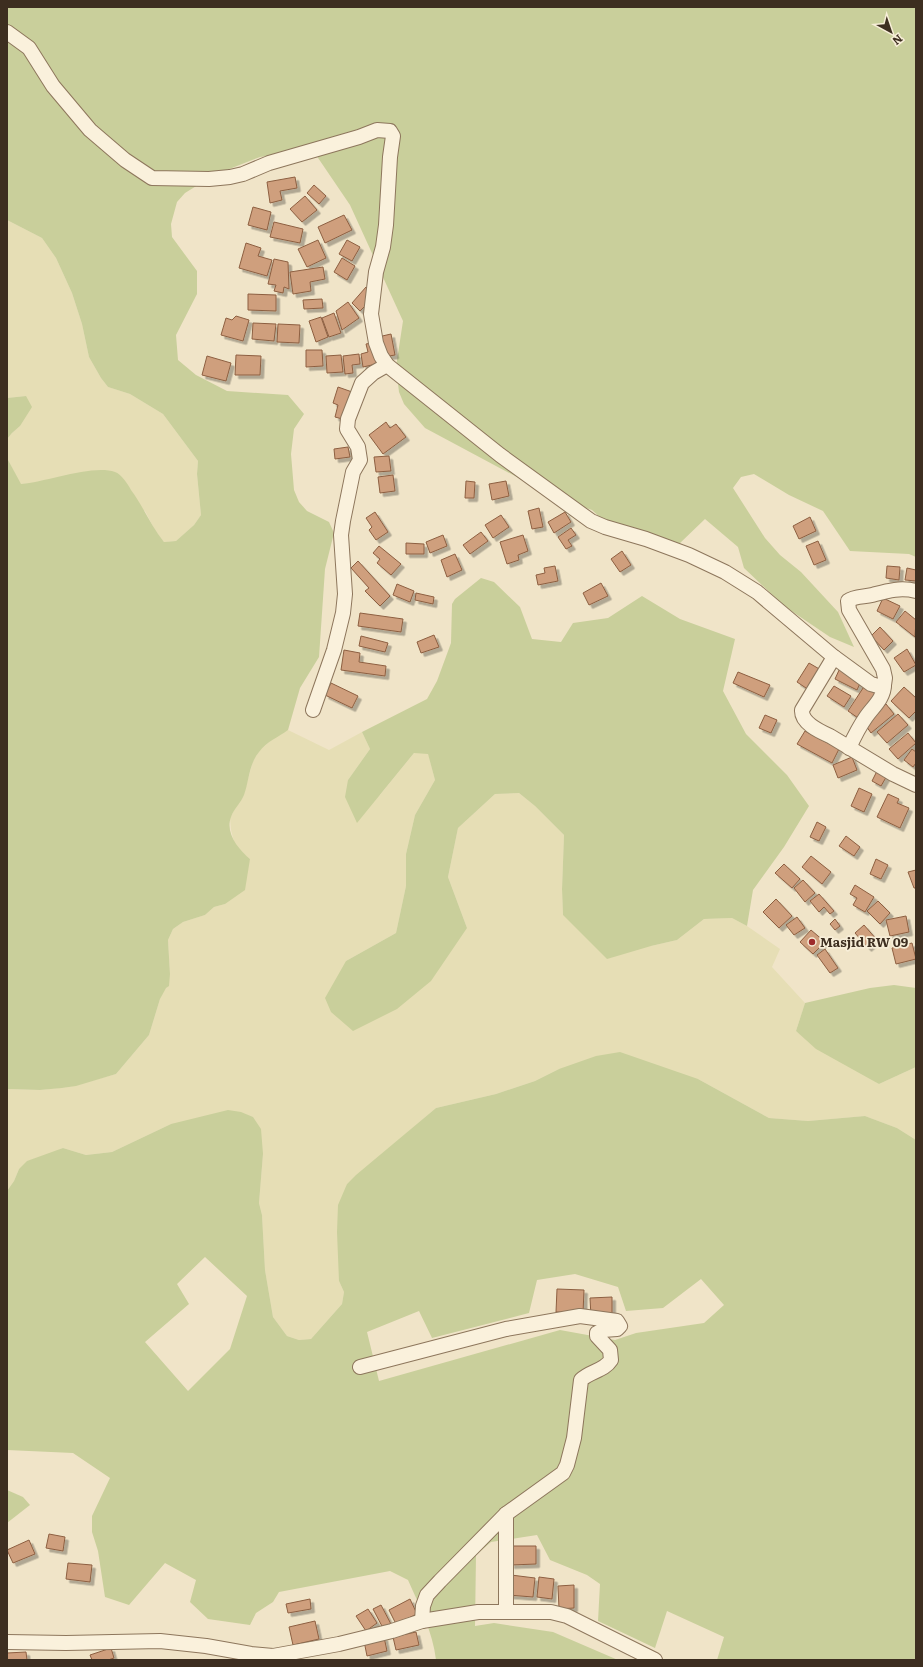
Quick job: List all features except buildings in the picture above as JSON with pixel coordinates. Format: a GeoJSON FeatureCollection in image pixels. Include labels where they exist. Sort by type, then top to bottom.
{"type":"FeatureCollection","features":[{"type":"Feature","properties":{"kind":"street"},"geometry":{"type":"LineString","coordinates":[[7,32],[30,48],[53,86],[90,130],[125,160],[152,178],[209,179],[243,174],[268,163],[359,137],[378,130],[390,131],[393,136],[390,157],[386,225],[383,247],[376,272],[371,314],[376,343],[387,365],[500,455],[591,521],[689,555],[725,572],[757,592],[834,657],[871,684],[878,686],[884,685]]}},
{"type":"Feature","properties":{"kind":"street"},"geometry":{"type":"LineString","coordinates":[[313,710],[334,650],[343,613],[344,594],[341,535],[345,505],[353,472],[360,460],[358,447],[347,429],[348,418],[362,383],[373,373],[387,365]]}},
{"type":"Feature","properties":{"kind":"street"},"geometry":{"type":"LineString","coordinates":[[849,748],[866,717],[880,698],[884,690],[885,678],[883,669],[849,610],[848,601],[851,598],[872,595],[883,591],[897,589],[916,591]]}},
{"type":"Feature","properties":{"kind":"street"},"geometry":{"type":"LineString","coordinates":[[834,657],[802,710],[801,715],[804,720],[819,731],[916,785]]}},
{"type":"Feature","properties":{"kind":"street"},"geometry":{"type":"LineString","coordinates":[[360,1367],[506,1329],[580,1316],[617,1321],[620,1326],[617,1329],[603,1330],[598,1333],[597,1336],[610,1350],[611,1360],[605,1368],[584,1377],[581,1380],[574,1438],[567,1465],[563,1473],[506,1514],[427,1595],[422,1620]]}},
{"type":"Feature","properties":{"kind":"street"},"geometry":{"type":"LineString","coordinates":[[506,1514],[506,1612]]}},
{"type":"Feature","properties":{"kind":"street"},"geometry":{"type":"LineString","coordinates":[[7,1642],[66,1643],[160,1641],[273,1656],[339,1644],[392,1631],[422,1620],[478,1612],[551,1612],[567,1616],[655,1660]]}},
{"type":"Feature","properties":{"kind":"shaded area"},"geometry":{"type":"Polygon","coordinates":[[[7,220],[42,238],[56,258],[72,293],[82,324],[89,357],[108,387],[130,394],[163,414],[198,461],[197,474],[201,515],[194,525],[176,541],[164,542],[156,532],[145,511],[33,483],[20,484],[7,458],[7,439],[20,426],[26,396],[7,398],[7,220]]]}},
{"type":"Feature","properties":{"kind":"shaded area"},"geometry":{"type":"Polygon","coordinates":[[[288,730],[329,750],[362,732],[370,749],[348,780],[380,795],[414,753],[428,753],[435,780],[415,815],[406,854],[406,886],[396,933],[346,961],[467,928],[448,877],[458,828],[495,794],[519,793],[535,806],[564,835],[562,889],[563,915],[651,946],[677,940],[704,919],[732,918],[747,926],[780,949],[772,967],[805,1003],[796,1031],[879,1084],[916,1067],[916,1140],[897,1128],[865,1116],[808,1121],[769,1118],[698,1079],[559,1069],[535,1081],[496,1094],[436,1108],[347,1184],[339,1281],[344,1292],[342,1304],[311,1339],[299,1340],[287,1336],[273,1317],[265,1270],[262,1215],[259,1203],[263,1154],[171,1124],[112,1152],[86,1155],[63,1148],[19,1169],[14,1181],[7,1191],[7,1089],[40,1090],[69,1087],[116,1074],[149,1035],[160,999],[170,974],[168,940],[173,929],[183,922],[205,915],[214,907],[225,904],[250,859],[240,851],[234,842],[230,818],[236,806],[243,797],[253,761],[259,751],[277,735],[288,730]]]}},
{"type":"Feature","properties":{"kind":"green space"},"geometry":{"type":"Polygon","coordinates":[[[7,7],[916,7],[916,557],[909,554],[850,551],[823,511],[789,495],[754,474],[741,477],[733,488],[765,538],[780,555],[801,572],[838,612],[854,647],[830,637],[784,606],[744,568],[738,547],[705,519],[679,544],[635,528],[603,520],[592,510],[556,498],[425,428],[404,404],[399,392],[396,367],[403,321],[350,205],[312,149],[260,157],[214,175],[185,193],[177,202],[171,224],[172,237],[197,271],[197,294],[176,335],[178,360],[196,375],[227,391],[288,395],[304,414],[294,429],[291,454],[294,490],[299,502],[307,511],[329,522],[334,533],[325,569],[319,657],[300,688],[288,730],[262,748],[256,757],[251,767],[244,795],[231,817],[231,835],[237,846],[250,859],[245,890],[225,904],[214,907],[205,915],[183,922],[173,929],[168,940],[170,974],[169,986],[166,988],[160,999],[149,1035],[116,1074],[76,1086],[40,1090],[7,1089],[7,458],[21,484],[95,470],[106,470],[117,473],[128,485],[164,542],[176,541],[194,525],[201,515],[197,474],[198,461],[163,414],[130,394],[108,387],[89,357],[82,324],[72,293],[56,258],[42,238],[7,220],[7,7]]]}},
{"type":"Feature","properties":{"kind":"green space"},"geometry":{"type":"Polygon","coordinates":[[[26,396],[32,407],[20,426],[7,439],[7,398],[26,396]]]}},
{"type":"Feature","properties":{"kind":"green space"},"geometry":{"type":"Polygon","coordinates":[[[481,578],[494,582],[520,607],[532,639],[561,642],[573,623],[608,618],[642,596],[680,619],[735,639],[723,691],[746,734],[787,775],[809,806],[784,847],[753,890],[747,926],[732,918],[704,919],[677,940],[607,959],[563,915],[562,889],[564,835],[535,806],[519,793],[495,794],[458,828],[448,877],[467,928],[431,981],[397,1009],[353,1031],[331,1012],[325,998],[346,961],[396,933],[406,886],[406,854],[415,815],[435,780],[428,754],[414,753],[357,823],[345,797],[348,780],[370,749],[362,732],[427,699],[437,681],[451,643],[452,604],[455,599],[481,578]]]}},
{"type":"Feature","properties":{"kind":"green space"},"geometry":{"type":"Polygon","coordinates":[[[894,985],[916,988],[916,1067],[879,1084],[816,1049],[796,1031],[805,1003],[870,988],[894,985]]]}},
{"type":"Feature","properties":{"kind":"green space"},"geometry":{"type":"Polygon","coordinates":[[[620,1052],[698,1079],[769,1118],[808,1121],[865,1116],[897,1128],[916,1140],[916,1660],[717,1660],[724,1637],[667,1611],[655,1648],[598,1621],[600,1584],[587,1575],[550,1560],[537,1535],[491,1542],[476,1555],[475,1626],[494,1623],[553,1632],[618,1660],[436,1660],[429,1629],[408,1580],[390,1571],[279,1592],[273,1602],[256,1613],[250,1625],[208,1619],[190,1602],[196,1580],[165,1563],[129,1605],[105,1597],[98,1551],[92,1532],[92,1516],[110,1478],[73,1453],[7,1450],[7,1191],[14,1181],[19,1169],[27,1161],[63,1148],[86,1155],[112,1152],[171,1124],[228,1110],[241,1112],[253,1117],[261,1129],[263,1154],[259,1203],[262,1215],[265,1270],[273,1317],[287,1336],[299,1340],[311,1339],[342,1304],[344,1292],[339,1281],[337,1232],[338,1205],[347,1184],[356,1175],[436,1108],[496,1094],[535,1081],[559,1069],[596,1056],[620,1052]],[[205,1257],[177,1284],[189,1304],[145,1342],[188,1391],[230,1349],[247,1296],[205,1257]],[[575,1274],[537,1280],[529,1313],[432,1338],[419,1311],[367,1332],[379,1381],[560,1330],[615,1340],[636,1333],[704,1323],[724,1305],[701,1279],[663,1308],[626,1311],[618,1287],[575,1274]]]}},
{"type":"Feature","properties":{"kind":"green space"},"geometry":{"type":"Polygon","coordinates":[[[7,1490],[23,1497],[30,1505],[7,1523],[7,1490]]]}},
{"type":"Feature","properties":{"kind":"place","name":"Masjid RW 09"},"geometry":{"type":"Point","coordinates":[812,942]}}]}
